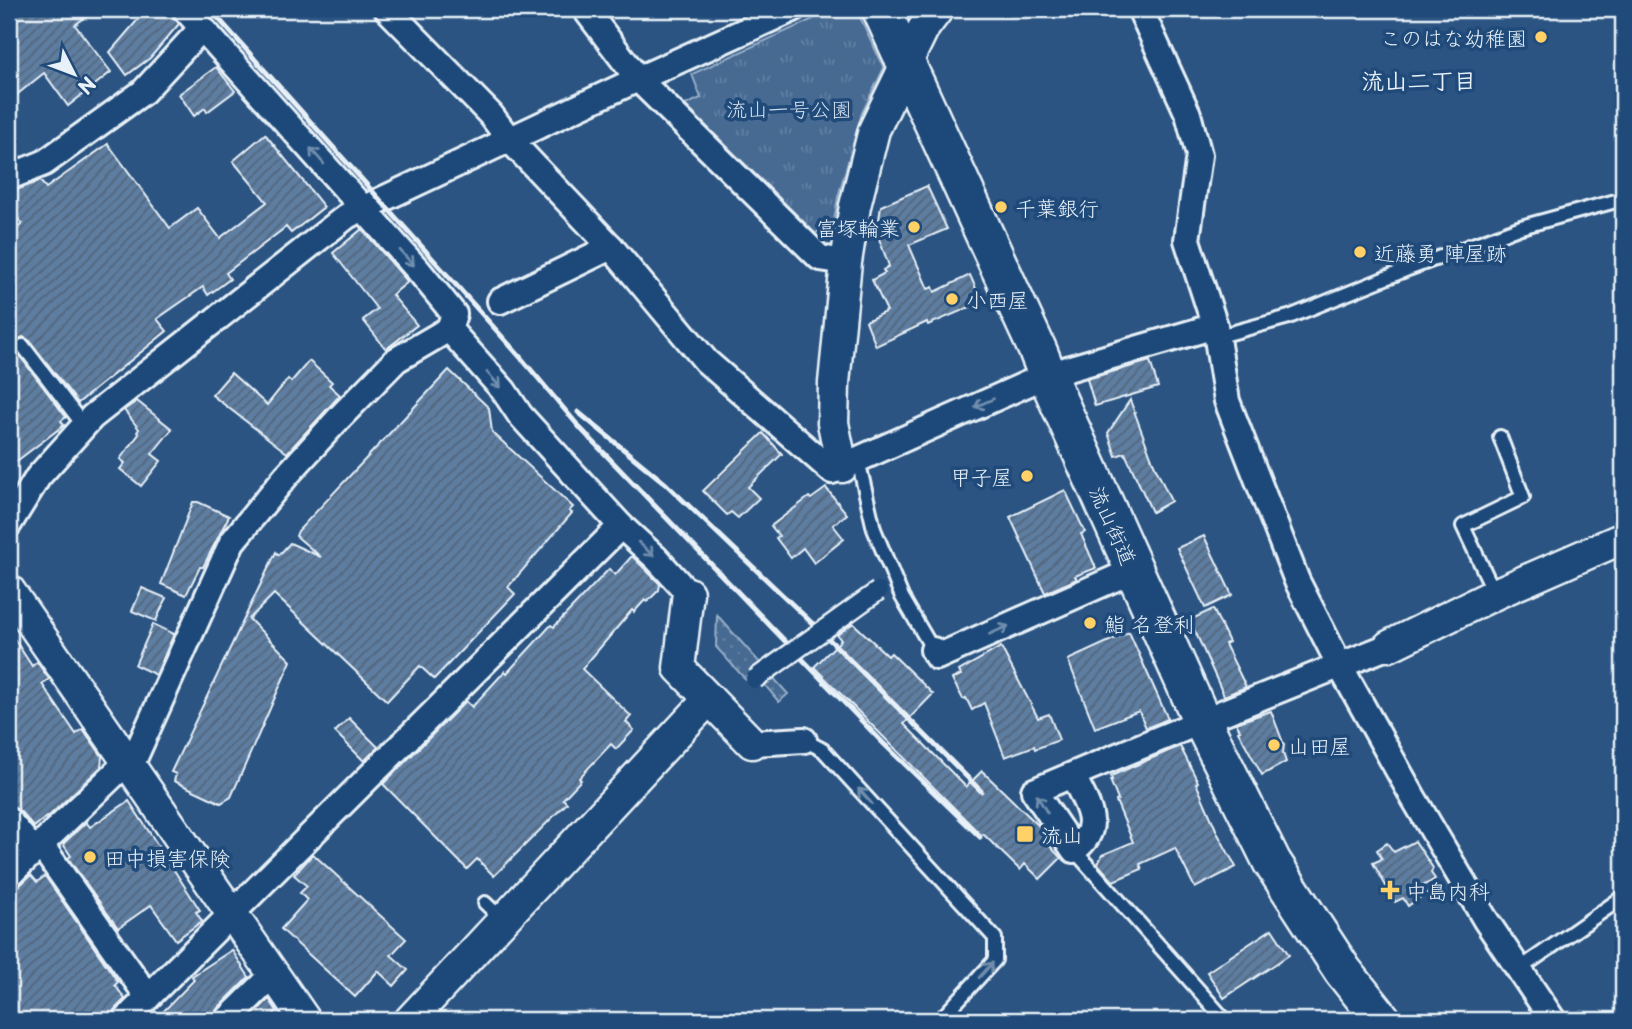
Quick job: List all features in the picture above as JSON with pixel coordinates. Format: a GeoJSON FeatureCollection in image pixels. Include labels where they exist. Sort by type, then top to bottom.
{"type":"FeatureCollection","features":[{"type":"Feature","properties":{"kind":"main road","name":"流山街道"},"geometry":{"type":"LineString","coordinates":[[881,9],[1202,721],[1272,862],[1343,971],[1382,1020]]}},
{"type":"Feature","properties":{"kind":"street"},"geometry":{"type":"LineString","coordinates":[[9,875],[128,766],[232,542],[287,475],[396,360],[449,329],[454,314],[185,9]]}},
{"type":"Feature","properties":{"kind":"street"},"geometry":{"type":"LineString","coordinates":[[387,9],[491,115],[509,139],[611,247],[706,361],[832,471],[1047,375],[1215,331]]}},
{"type":"Feature","properties":{"kind":"street"},"geometry":{"type":"LineString","coordinates":[[585,9],[638,79],[820,258],[846,262]]}},
{"type":"Feature","properties":{"kind":"street"},"geometry":{"type":"LineString","coordinates":[[9,524],[38,477],[92,417],[346,216],[793,9]]}},
{"type":"Feature","properties":{"kind":"street"},"geometry":{"type":"LineString","coordinates":[[850,463],[833,423],[834,383],[846,262],[855,206],[874,130],[923,29],[938,9]]}},
{"type":"Feature","properties":{"kind":"street"},"geometry":{"type":"LineString","coordinates":[[1140,9],[1193,128],[1199,155],[1187,240],[1215,331],[1227,401],[1297,581],[1340,666],[1427,820],[1518,970],[1553,1020]]}},
{"type":"Feature","properties":{"kind":"street"},"geometry":{"type":"LineString","coordinates":[[9,177],[44,163],[143,92],[202,28]]}},
{"type":"Feature","properties":{"kind":"street"},"geometry":{"type":"LineString","coordinates":[[500,301],[611,247]]}},
{"type":"Feature","properties":{"kind":"street"},"geometry":{"type":"LineString","coordinates":[[449,329],[504,391],[520,415],[621,526],[656,558],[688,593],[679,668],[752,743],[804,740]]}},
{"type":"Feature","properties":{"kind":"street"},"geometry":{"type":"LineString","coordinates":[[125,1020],[621,526]]}},
{"type":"Feature","properties":{"kind":"street"},"geometry":{"type":"LineString","coordinates":[[1073,775],[1092,821],[1089,833],[1074,850],[1034,791],[1202,721],[1389,646],[1495,594],[1623,538]]}},
{"type":"Feature","properties":{"kind":"street"},"geometry":{"type":"LineString","coordinates":[[935,653],[1134,570]]}},
{"type":"Feature","properties":{"kind":"street"},"geometry":{"type":"LineString","coordinates":[[9,590],[305,1020]]}},
{"type":"Feature","properties":{"kind":"street"},"geometry":{"type":"LineString","coordinates":[[755,679],[878,591]]}},
{"type":"Feature","properties":{"kind":"street"},"geometry":{"type":"LineString","coordinates":[[410,1020],[494,912],[709,699]]}},
{"type":"Feature","properties":{"kind":"street"},"geometry":{"type":"LineString","coordinates":[[9,821],[37,848],[148,997]]}},
{"type":"Feature","properties":{"kind":"street"},"geometry":{"type":"LineString","coordinates":[[227,1020],[273,975]]}},
{"type":"Feature","properties":{"kind":"lane"},"geometry":{"type":"LineString","coordinates":[[1215,331],[1289,317],[1521,227],[1623,200]]}},
{"type":"Feature","properties":{"kind":"lane"},"geometry":{"type":"LineString","coordinates":[[23,346],[84,426]]}},
{"type":"Feature","properties":{"kind":"lane"},"geometry":{"type":"LineString","coordinates":[[1495,594],[1464,526],[1523,497],[1500,437]]}},
{"type":"Feature","properties":{"kind":"lane"},"geometry":{"type":"LineString","coordinates":[[850,463],[902,597],[935,653]]}},
{"type":"Feature","properties":{"kind":"lane"},"geometry":{"type":"LineString","coordinates":[[804,740],[823,750],[995,939],[995,960],[940,1020]]}},
{"type":"Feature","properties":{"kind":"lane"},"geometry":{"type":"LineString","coordinates":[[1074,850],[1225,1020]]}},
{"type":"Feature","properties":{"kind":"lane"},"geometry":{"type":"LineString","coordinates":[[1518,970],[1623,897]]}},
{"type":"Feature","properties":{"kind":"green space","name":"流山一号公園"},"geometry":{"type":"Polygon","coordinates":[[[835,9],[850,9],[858,13],[884,68],[862,113],[838,197],[833,227],[815,233],[685,105],[701,98],[692,74],[835,9]]]}},
{"type":"Feature","properties":{"kind":"green space"},"geometry":{"type":"Polygon","coordinates":[[[717,615],[788,694],[779,702],[758,672],[746,680],[716,647],[717,615]]]}},
{"type":"Feature","properties":{"kind":"building"},"geometry":{"type":"Polygon","coordinates":[[[9,9],[96,9],[75,25],[111,72],[68,106],[44,73],[9,101],[9,9]]]}},
{"type":"Feature","properties":{"kind":"building"},"geometry":{"type":"Polygon","coordinates":[[[147,9],[169,9],[179,24],[150,58],[127,75],[110,52],[147,9]]]}},
{"type":"Feature","properties":{"kind":"building"},"geometry":{"type":"Polygon","coordinates":[[[216,67],[235,91],[207,112],[205,108],[194,116],[179,94],[216,67]]]}},
{"type":"Feature","properties":{"kind":"building"},"geometry":{"type":"Polygon","coordinates":[[[265,134],[324,207],[291,233],[286,227],[226,273],[230,279],[208,295],[203,287],[157,319],[167,331],[78,403],[30,341],[23,337],[17,340],[14,346],[16,351],[66,417],[61,421],[64,425],[9,467],[9,235],[22,224],[9,206],[9,197],[19,189],[40,181],[46,188],[108,144],[170,228],[197,208],[220,238],[267,202],[233,161],[265,134]]]}},
{"type":"Feature","properties":{"kind":"building"},"geometry":{"type":"Polygon","coordinates":[[[927,186],[947,229],[909,245],[928,289],[933,287],[935,292],[970,275],[982,302],[928,325],[927,322],[876,346],[866,321],[887,311],[872,280],[885,273],[883,270],[889,266],[877,233],[881,206],[927,186]]]}},
{"type":"Feature","properties":{"kind":"building"},"geometry":{"type":"Polygon","coordinates":[[[362,229],[408,282],[392,295],[417,325],[386,349],[363,320],[377,309],[333,253],[362,229]]]}},
{"type":"Feature","properties":{"kind":"building"},"geometry":{"type":"Polygon","coordinates":[[[309,361],[332,382],[329,385],[340,395],[287,453],[212,395],[231,373],[267,405],[288,379],[291,382],[309,361]]]}},
{"type":"Feature","properties":{"kind":"building"},"geometry":{"type":"Polygon","coordinates":[[[1150,361],[1158,387],[1095,406],[1087,379],[1150,361]]]}},
{"type":"Feature","properties":{"kind":"building"},"geometry":{"type":"Polygon","coordinates":[[[449,370],[489,408],[492,432],[573,507],[569,511],[572,513],[508,587],[515,594],[434,679],[420,666],[387,701],[274,594],[249,619],[291,661],[231,797],[221,803],[174,781],[176,774],[171,772],[276,552],[279,555],[290,543],[321,557],[296,536],[298,531],[449,370]]]}},
{"type":"Feature","properties":{"kind":"building"},"geometry":{"type":"Polygon","coordinates":[[[1130,400],[1171,501],[1152,512],[1125,453],[1116,456],[1108,433],[1130,400]]]}},
{"type":"Feature","properties":{"kind":"building"},"geometry":{"type":"Polygon","coordinates":[[[137,401],[172,429],[152,454],[161,461],[141,486],[120,469],[125,463],[120,459],[139,434],[139,429],[124,410],[137,401]]]}},
{"type":"Feature","properties":{"kind":"building"},"geometry":{"type":"Polygon","coordinates":[[[763,433],[782,454],[748,487],[759,498],[738,518],[731,512],[727,515],[703,491],[763,433]]]}},
{"type":"Feature","properties":{"kind":"building"},"geometry":{"type":"Polygon","coordinates":[[[826,488],[847,514],[833,525],[844,539],[814,563],[803,548],[791,558],[776,538],[779,536],[771,526],[809,497],[811,499],[826,488]]]}},
{"type":"Feature","properties":{"kind":"building"},"geometry":{"type":"Polygon","coordinates":[[[1065,490],[1085,532],[1081,534],[1096,568],[1045,593],[1010,517],[1065,490]]]}},
{"type":"Feature","properties":{"kind":"building"},"geometry":{"type":"Polygon","coordinates":[[[193,502],[229,516],[186,595],[161,584],[193,502]]]}},
{"type":"Feature","properties":{"kind":"building"},"geometry":{"type":"Polygon","coordinates":[[[1204,536],[1232,595],[1205,608],[1177,548],[1204,536]]]}},
{"type":"Feature","properties":{"kind":"building"},"geometry":{"type":"Polygon","coordinates":[[[632,556],[660,584],[659,590],[634,612],[632,610],[582,669],[631,716],[626,722],[634,730],[616,749],[611,744],[563,799],[567,803],[494,876],[477,859],[467,869],[383,784],[466,701],[472,707],[609,569],[615,575],[632,556]]]}},
{"type":"Feature","properties":{"kind":"building"},"geometry":{"type":"Polygon","coordinates":[[[142,588],[166,598],[156,621],[132,611],[142,588]]]}},
{"type":"Feature","properties":{"kind":"building"},"geometry":{"type":"Polygon","coordinates":[[[1213,609],[1229,642],[1225,644],[1246,687],[1224,696],[1190,620],[1213,609]]]}},
{"type":"Feature","properties":{"kind":"building"},"geometry":{"type":"Polygon","coordinates":[[[853,623],[888,656],[891,653],[933,694],[904,724],[966,787],[982,771],[1040,827],[1049,840],[1046,842],[1061,858],[1040,879],[1025,864],[1020,870],[981,835],[814,667],[841,640],[837,635],[853,623]]]}},
{"type":"Feature","properties":{"kind":"building"},"geometry":{"type":"Polygon","coordinates":[[[153,624],[174,634],[156,675],[135,665],[153,624]]]}},
{"type":"Feature","properties":{"kind":"building"},"geometry":{"type":"Polygon","coordinates":[[[9,631],[32,666],[37,662],[49,679],[42,684],[76,734],[83,729],[102,756],[101,767],[34,827],[20,811],[9,806],[9,631]]]}},
{"type":"Feature","properties":{"kind":"building"},"geometry":{"type":"Polygon","coordinates":[[[1129,632],[1168,719],[1146,728],[1139,711],[1095,728],[1068,660],[1129,632]]]}},
{"type":"Feature","properties":{"kind":"building"},"geometry":{"type":"Polygon","coordinates":[[[1001,647],[1038,718],[1049,714],[1059,740],[1005,757],[984,703],[972,710],[952,679],[961,675],[959,671],[1001,647]]]}},
{"type":"Feature","properties":{"kind":"building"},"geometry":{"type":"Polygon","coordinates":[[[1271,711],[1284,745],[1286,762],[1262,775],[1236,723],[1271,711]]]}},
{"type":"Feature","properties":{"kind":"building"},"geometry":{"type":"Polygon","coordinates":[[[349,718],[378,747],[364,761],[335,732],[349,718]]]}},
{"type":"Feature","properties":{"kind":"building"},"geometry":{"type":"Polygon","coordinates":[[[1180,746],[1198,782],[1196,783],[1218,834],[1236,867],[1195,888],[1175,848],[1140,864],[1142,869],[1113,881],[1098,864],[1102,855],[1133,842],[1116,801],[1118,800],[1111,776],[1180,746]]]}},
{"type":"Feature","properties":{"kind":"building"},"geometry":{"type":"Polygon","coordinates":[[[129,801],[200,910],[196,912],[202,921],[176,940],[151,905],[118,928],[68,858],[71,856],[63,844],[86,822],[90,827],[129,801]]]}},
{"type":"Feature","properties":{"kind":"building"},"geometry":{"type":"Polygon","coordinates":[[[1415,841],[1433,868],[1431,873],[1435,879],[1421,887],[1426,893],[1408,906],[1403,898],[1395,902],[1373,863],[1382,859],[1377,850],[1387,843],[1394,852],[1415,841]]]}},
{"type":"Feature","properties":{"kind":"building"},"geometry":{"type":"Polygon","coordinates":[[[313,854],[406,939],[391,955],[408,970],[394,986],[378,971],[355,997],[281,929],[307,900],[300,893],[307,886],[294,875],[313,854]]]}},
{"type":"Feature","properties":{"kind":"building"},"geometry":{"type":"Polygon","coordinates":[[[31,875],[37,882],[45,876],[118,982],[115,985],[125,999],[114,1010],[111,1020],[20,1020],[9,1004],[9,889],[19,886],[31,875]]]}},
{"type":"Feature","properties":{"kind":"building"},"geometry":{"type":"Polygon","coordinates":[[[1272,929],[1289,955],[1224,998],[1207,972],[1272,929]]]}},
{"type":"Feature","properties":{"kind":"building"},"geometry":{"type":"Polygon","coordinates":[[[232,950],[249,977],[217,1009],[213,1020],[155,1020],[194,980],[192,976],[232,950]]]}},
{"type":"Feature","properties":{"kind":"building"},"geometry":{"type":"Polygon","coordinates":[[[269,999],[277,1011],[273,1015],[276,1020],[248,1020],[269,999]]]}},
{"type":"Feature","properties":{"kind":"railway"},"geometry":{"type":"LineString","coordinates":[[210,9],[522,359],[581,429],[884,744],[980,837]]}},
{"type":"Feature","properties":{"kind":"railway"},"geometry":{"type":"LineString","coordinates":[[578,412],[666,484],[835,645],[981,791]]}},
{"type":"Feature","properties":{"kind":"place","name":"このはな幼稚園"},"geometry":{"type":"Point","coordinates":[1541,37]}},
{"type":"Feature","properties":{"kind":"place","name":"千葉銀行"},"geometry":{"type":"Point","coordinates":[1001,207]}},
{"type":"Feature","properties":{"kind":"place","name":"富塚輪業"},"geometry":{"type":"Point","coordinates":[914,227]}},
{"type":"Feature","properties":{"kind":"place","name":"近藤勇 陣屋跡"},"geometry":{"type":"Point","coordinates":[1360,252]}},
{"type":"Feature","properties":{"kind":"place","name":"小西屋"},"geometry":{"type":"Point","coordinates":[952,299]}},
{"type":"Feature","properties":{"kind":"place","name":"甲子屋"},"geometry":{"type":"Point","coordinates":[1027,476]}},
{"type":"Feature","properties":{"kind":"place","name":"鮨 名登利"},"geometry":{"type":"Point","coordinates":[1090,623]}},
{"type":"Feature","properties":{"kind":"place","name":"山田屋"},"geometry":{"type":"Point","coordinates":[1274,745]}},
{"type":"Feature","properties":{"kind":"place","name":"流山"},"geometry":{"type":"Point","coordinates":[1025,834]}},
{"type":"Feature","properties":{"kind":"place","name":"田中損害保険"},"geometry":{"type":"Point","coordinates":[90,857]}},
{"type":"Feature","properties":{"kind":"place","name":"中島内科"},"geometry":{"type":"Point","coordinates":[1390,890]}},
{"type":"Feature","properties":{"kind":"district","name":"流山二丁目"},"geometry":{"type":"Point","coordinates":[1419,79]}}]}
